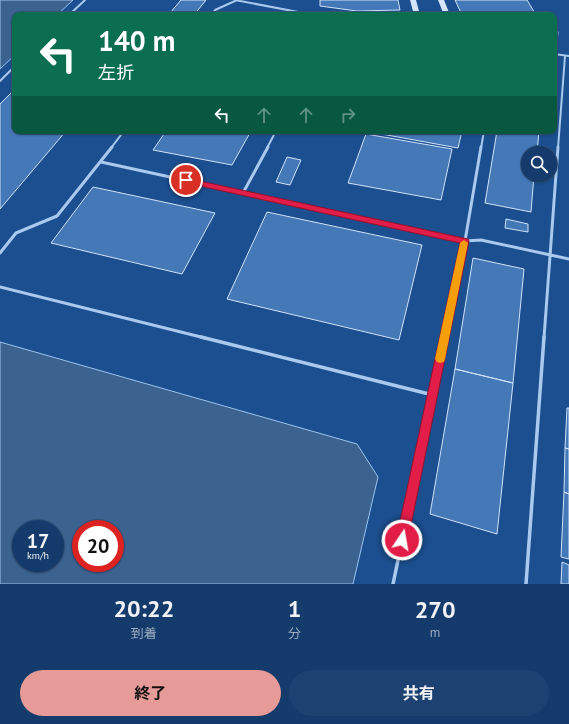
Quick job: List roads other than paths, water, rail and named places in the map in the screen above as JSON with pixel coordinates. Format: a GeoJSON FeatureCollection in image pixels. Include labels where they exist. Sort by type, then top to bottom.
{"type":"FeatureCollection","features":[{"type":"Feature","properties":{"kind":"street"},"geometry":{"type":"LineString","coordinates":[[413,0],[416,12]]}},
{"type":"Feature","properties":{"kind":"street"},"geometry":{"type":"LineString","coordinates":[[441,0],[446,12]]}},
{"type":"Feature","properties":{"kind":"lane"},"geometry":{"type":"LineString","coordinates":[[72,12],[85,0]]}},
{"type":"Feature","properties":{"kind":"lane"},"geometry":{"type":"LineString","coordinates":[[214,12],[215,10],[237,0],[299,12]]}},
{"type":"Feature","properties":{"kind":"lane"},"geometry":{"type":"LineString","coordinates":[[526,584],[567,56],[557,54]]}},
{"type":"Feature","properties":{"kind":"lane"},"geometry":{"type":"LineString","coordinates":[[0,80],[12,69]]}},
{"type":"Feature","properties":{"kind":"lane"},"geometry":{"type":"LineString","coordinates":[[0,253],[16,233],[57,216],[122,134]]}},
{"type":"Feature","properties":{"kind":"lane"},"geometry":{"type":"LineString","coordinates":[[243,193],[274,134]]}},
{"type":"Feature","properties":{"kind":"lane"},"geometry":{"type":"LineString","coordinates":[[393,584],[465,241],[483,134]]}},
{"type":"Feature","properties":{"kind":"lane"},"geometry":{"type":"LineString","coordinates":[[101,162],[465,241],[481,240],[569,259]]}},
{"type":"Feature","properties":{"kind":"lane"},"geometry":{"type":"LineString","coordinates":[[0,287],[433,395]]}},
{"type":"Feature","properties":{"kind":"water"},"geometry":{"type":"Polygon","coordinates":[[[0,0],[73,0],[60,12],[12,12],[12,58],[0,69],[0,0]]]}},
{"type":"Feature","properties":{"kind":"water"},"geometry":{"type":"Polygon","coordinates":[[[0,342],[357,444],[378,477],[353,584],[0,584],[0,342]]]}}]}
